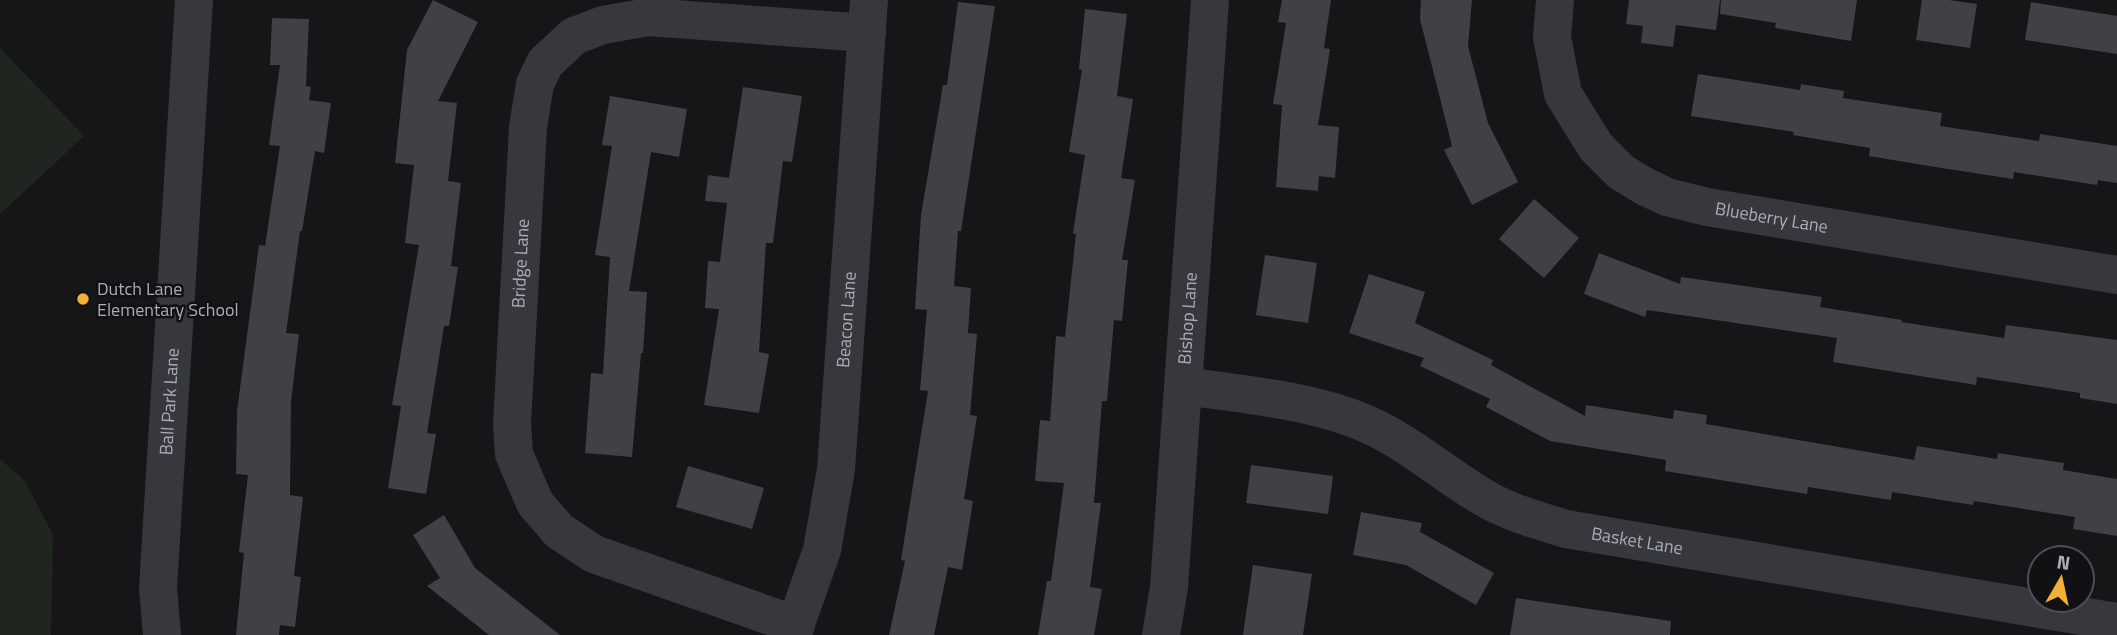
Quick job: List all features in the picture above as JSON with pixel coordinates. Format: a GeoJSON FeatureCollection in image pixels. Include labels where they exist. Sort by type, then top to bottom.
{"type":"FeatureCollection","features":[{"type":"Feature","properties":{"kind":"street","name":"Ball Park Lane"},"geometry":{"type":"LineString","coordinates":[[162,635],[158,588],[194,0]]}},
{"type":"Feature","properties":{"kind":"street","name":"Bishop Lane"},"geometry":{"type":"LineString","coordinates":[[1161,635],[1169,587],[1210,0]]}},
{"type":"Feature","properties":{"kind":"street","name":"Blueberry Lane"},"geometry":{"type":"LineString","coordinates":[[1555,0],[1552,37],[1563,94],[1597,147],[1621,172],[1644,186],[1667,197],[1707,206],[2117,275]]}},
{"type":"Feature","properties":{"kind":"street","name":"Beacon Lane"},"geometry":{"type":"LineString","coordinates":[[794,630],[822,550],[836,469],[868,16]]}},
{"type":"Feature","properties":{"kind":"street","name":"Bridge Lane"},"geometry":{"type":"LineString","coordinates":[[794,630],[594,554],[558,531],[535,503],[514,454],[512,424],[528,127],[535,84],[545,63],[574,36],[603,24],[649,17],[868,16]]}},
{"type":"Feature","properties":{"kind":"street","name":"Basket Lane"},"geometry":{"type":"LineString","coordinates":[[1184,386],[1292,402],[1361,422],[1402,442],[1482,497],[1513,512],[1566,529],[2117,622]]}},
{"type":"Feature","properties":{"kind":"shaded area"},"geometry":{"type":"Polygon","coordinates":[[[0,48],[84,136],[0,214],[0,48]]]}},
{"type":"Feature","properties":{"kind":"shaded area"},"geometry":{"type":"Polygon","coordinates":[[[0,459],[25,481],[53,535],[51,635],[0,635],[0,459]]]}},
{"type":"Feature","properties":{"kind":"building"},"geometry":{"type":"Polygon","coordinates":[[[433,0],[478,22],[438,101],[457,103],[448,181],[461,183],[451,266],[458,267],[449,326],[444,326],[427,433],[436,434],[426,494],[388,488],[401,406],[392,405],[419,245],[405,243],[414,165],[395,163],[407,50],[433,0]]]}},
{"type":"Feature","properties":{"kind":"building"},"geometry":{"type":"Polygon","coordinates":[[[1282,0],[1331,0],[1324,48],[1330,49],[1318,125],[1339,127],[1335,178],[1319,176],[1318,191],[1276,187],[1282,105],[1273,104],[1286,23],[1278,22],[1282,0]]]}},
{"type":"Feature","properties":{"kind":"building"},"geometry":{"type":"Polygon","coordinates":[[[1421,0],[1472,0],[1468,46],[1488,123],[1518,182],[1472,205],[1444,150],[1452,146],[1420,19],[1421,0]]]}},
{"type":"Feature","properties":{"kind":"building"},"geometry":{"type":"Polygon","coordinates":[[[1629,0],[1720,0],[1716,30],[1676,25],[1673,47],[1641,43],[1643,26],[1626,24],[1629,0]]]}},
{"type":"Feature","properties":{"kind":"building"},"geometry":{"type":"Polygon","coordinates":[[[1721,0],[1857,0],[1851,41],[1775,28],[1776,23],[1720,14],[1721,0]]]}},
{"type":"Feature","properties":{"kind":"building"},"geometry":{"type":"Polygon","coordinates":[[[1922,0],[1977,4],[1970,48],[1916,40],[1922,0]]]}},
{"type":"Feature","properties":{"kind":"building"},"geometry":{"type":"Polygon","coordinates":[[[958,2],[995,6],[961,231],[958,231],[954,286],[971,288],[968,333],[977,334],[970,415],[977,416],[964,499],[973,501],[962,570],[948,567],[934,635],[889,635],[905,561],[901,560],[928,391],[920,390],[927,310],[915,309],[921,215],[943,85],[947,85],[958,2]]]}},
{"type":"Feature","properties":{"kind":"building"},"geometry":{"type":"Polygon","coordinates":[[[2031,2],[2117,16],[2117,54],[2025,40],[2031,2]]]}},
{"type":"Feature","properties":{"kind":"building"},"geometry":{"type":"Polygon","coordinates":[[[1085,9],[1127,14],[1117,96],[1133,99],[1121,178],[1135,180],[1122,260],[1128,260],[1122,321],[1114,320],[1107,401],[1102,401],[1094,503],[1101,503],[1090,587],[1102,589],[1094,635],[1038,635],[1047,581],[1051,581],[1064,483],[1035,481],[1040,420],[1050,421],[1056,336],[1065,337],[1076,234],[1073,233],[1085,155],[1069,152],[1082,70],[1079,69],[1085,9]]]}},
{"type":"Feature","properties":{"kind":"building"},"geometry":{"type":"Polygon","coordinates":[[[272,18],[309,19],[306,86],[311,87],[309,100],[331,103],[324,153],[315,151],[300,231],[286,333],[299,334],[291,402],[290,495],[303,497],[294,576],[301,577],[295,627],[280,625],[279,635],[236,635],[244,553],[239,552],[248,475],[236,474],[237,411],[259,245],[265,246],[280,146],[269,145],[280,65],[270,65],[272,18]]]}},
{"type":"Feature","properties":{"kind":"building"},"geometry":{"type":"Polygon","coordinates":[[[1698,74],[1800,90],[1801,84],[1844,91],[1843,98],[1942,113],[1940,126],[2039,141],[2040,134],[2117,146],[2117,183],[2098,180],[2097,185],[2014,172],[2013,179],[1929,166],[1869,156],[1870,148],[1793,135],[1794,132],[1691,116],[1698,74]]]}},
{"type":"Feature","properties":{"kind":"building"},"geometry":{"type":"Polygon","coordinates":[[[743,87],[802,96],[792,162],[783,161],[773,243],[766,243],[759,352],[769,354],[759,413],[704,405],[719,309],[705,308],[708,261],[720,262],[727,203],[705,201],[708,175],[729,178],[743,87]]]}},
{"type":"Feature","properties":{"kind":"building"},"geometry":{"type":"Polygon","coordinates":[[[610,96],[687,109],[679,157],[651,152],[629,291],[647,292],[632,457],[585,453],[591,373],[603,374],[610,257],[595,255],[612,146],[602,145],[610,96]]]}},
{"type":"Feature","properties":{"kind":"building"},"geometry":{"type":"Polygon","coordinates":[[[1534,199],[1579,238],[1544,278],[1499,239],[1534,199]]]}},
{"type":"Feature","properties":{"kind":"building"},"geometry":{"type":"Polygon","coordinates":[[[1599,253],[1680,284],[1681,277],[1822,297],[1820,307],[1902,320],[1901,322],[2004,338],[2006,325],[2117,340],[2117,404],[2080,398],[2080,393],[1977,377],[1976,385],[1833,362],[1837,338],[1647,310],[1645,317],[1584,294],[1599,253]]]}},
{"type":"Feature","properties":{"kind":"building"},"geometry":{"type":"Polygon","coordinates":[[[1265,255],[1317,263],[1308,323],[1256,315],[1265,255]]]}},
{"type":"Feature","properties":{"kind":"building"},"geometry":{"type":"Polygon","coordinates":[[[1369,274],[1425,292],[1415,323],[1493,360],[1491,365],[1585,416],[1586,405],[1673,419],[1674,410],[1707,415],[1706,424],[1914,460],[1917,446],[1997,459],[1998,453],[2064,463],[2063,470],[2117,479],[2117,536],[2073,529],[2075,517],[1974,501],[1973,505],[1892,492],[1891,500],[1808,487],[1807,494],[1665,471],[1666,460],[1550,441],[1486,407],[1490,399],[1420,366],[1424,358],[1349,333],[1369,274]]]}},
{"type":"Feature","properties":{"kind":"building"},"geometry":{"type":"Polygon","coordinates":[[[1251,465],[1333,476],[1328,514],[1246,503],[1251,465]]]}},
{"type":"Feature","properties":{"kind":"building"},"geometry":{"type":"Polygon","coordinates":[[[688,466],[764,488],[752,529],[676,507],[688,466]]]}},
{"type":"Feature","properties":{"kind":"building"},"geometry":{"type":"Polygon","coordinates":[[[1361,512],[1422,523],[1420,532],[1494,573],[1476,605],[1406,565],[1353,555],[1361,512]]]}},
{"type":"Feature","properties":{"kind":"building"},"geometry":{"type":"Polygon","coordinates":[[[444,515],[475,568],[560,635],[489,635],[427,586],[440,578],[413,535],[444,515]]]}},
{"type":"Feature","properties":{"kind":"building"},"geometry":{"type":"Polygon","coordinates":[[[1253,565],[1312,574],[1303,635],[1243,635],[1253,565]]]}},
{"type":"Feature","properties":{"kind":"building"},"geometry":{"type":"Polygon","coordinates":[[[1516,598],[1671,621],[1670,635],[1510,635],[1516,598]]]}},
{"type":"Feature","properties":{"kind":"place","name":"Dutch Lane Elementary School"},"geometry":{"type":"Point","coordinates":[83,299]}}]}
